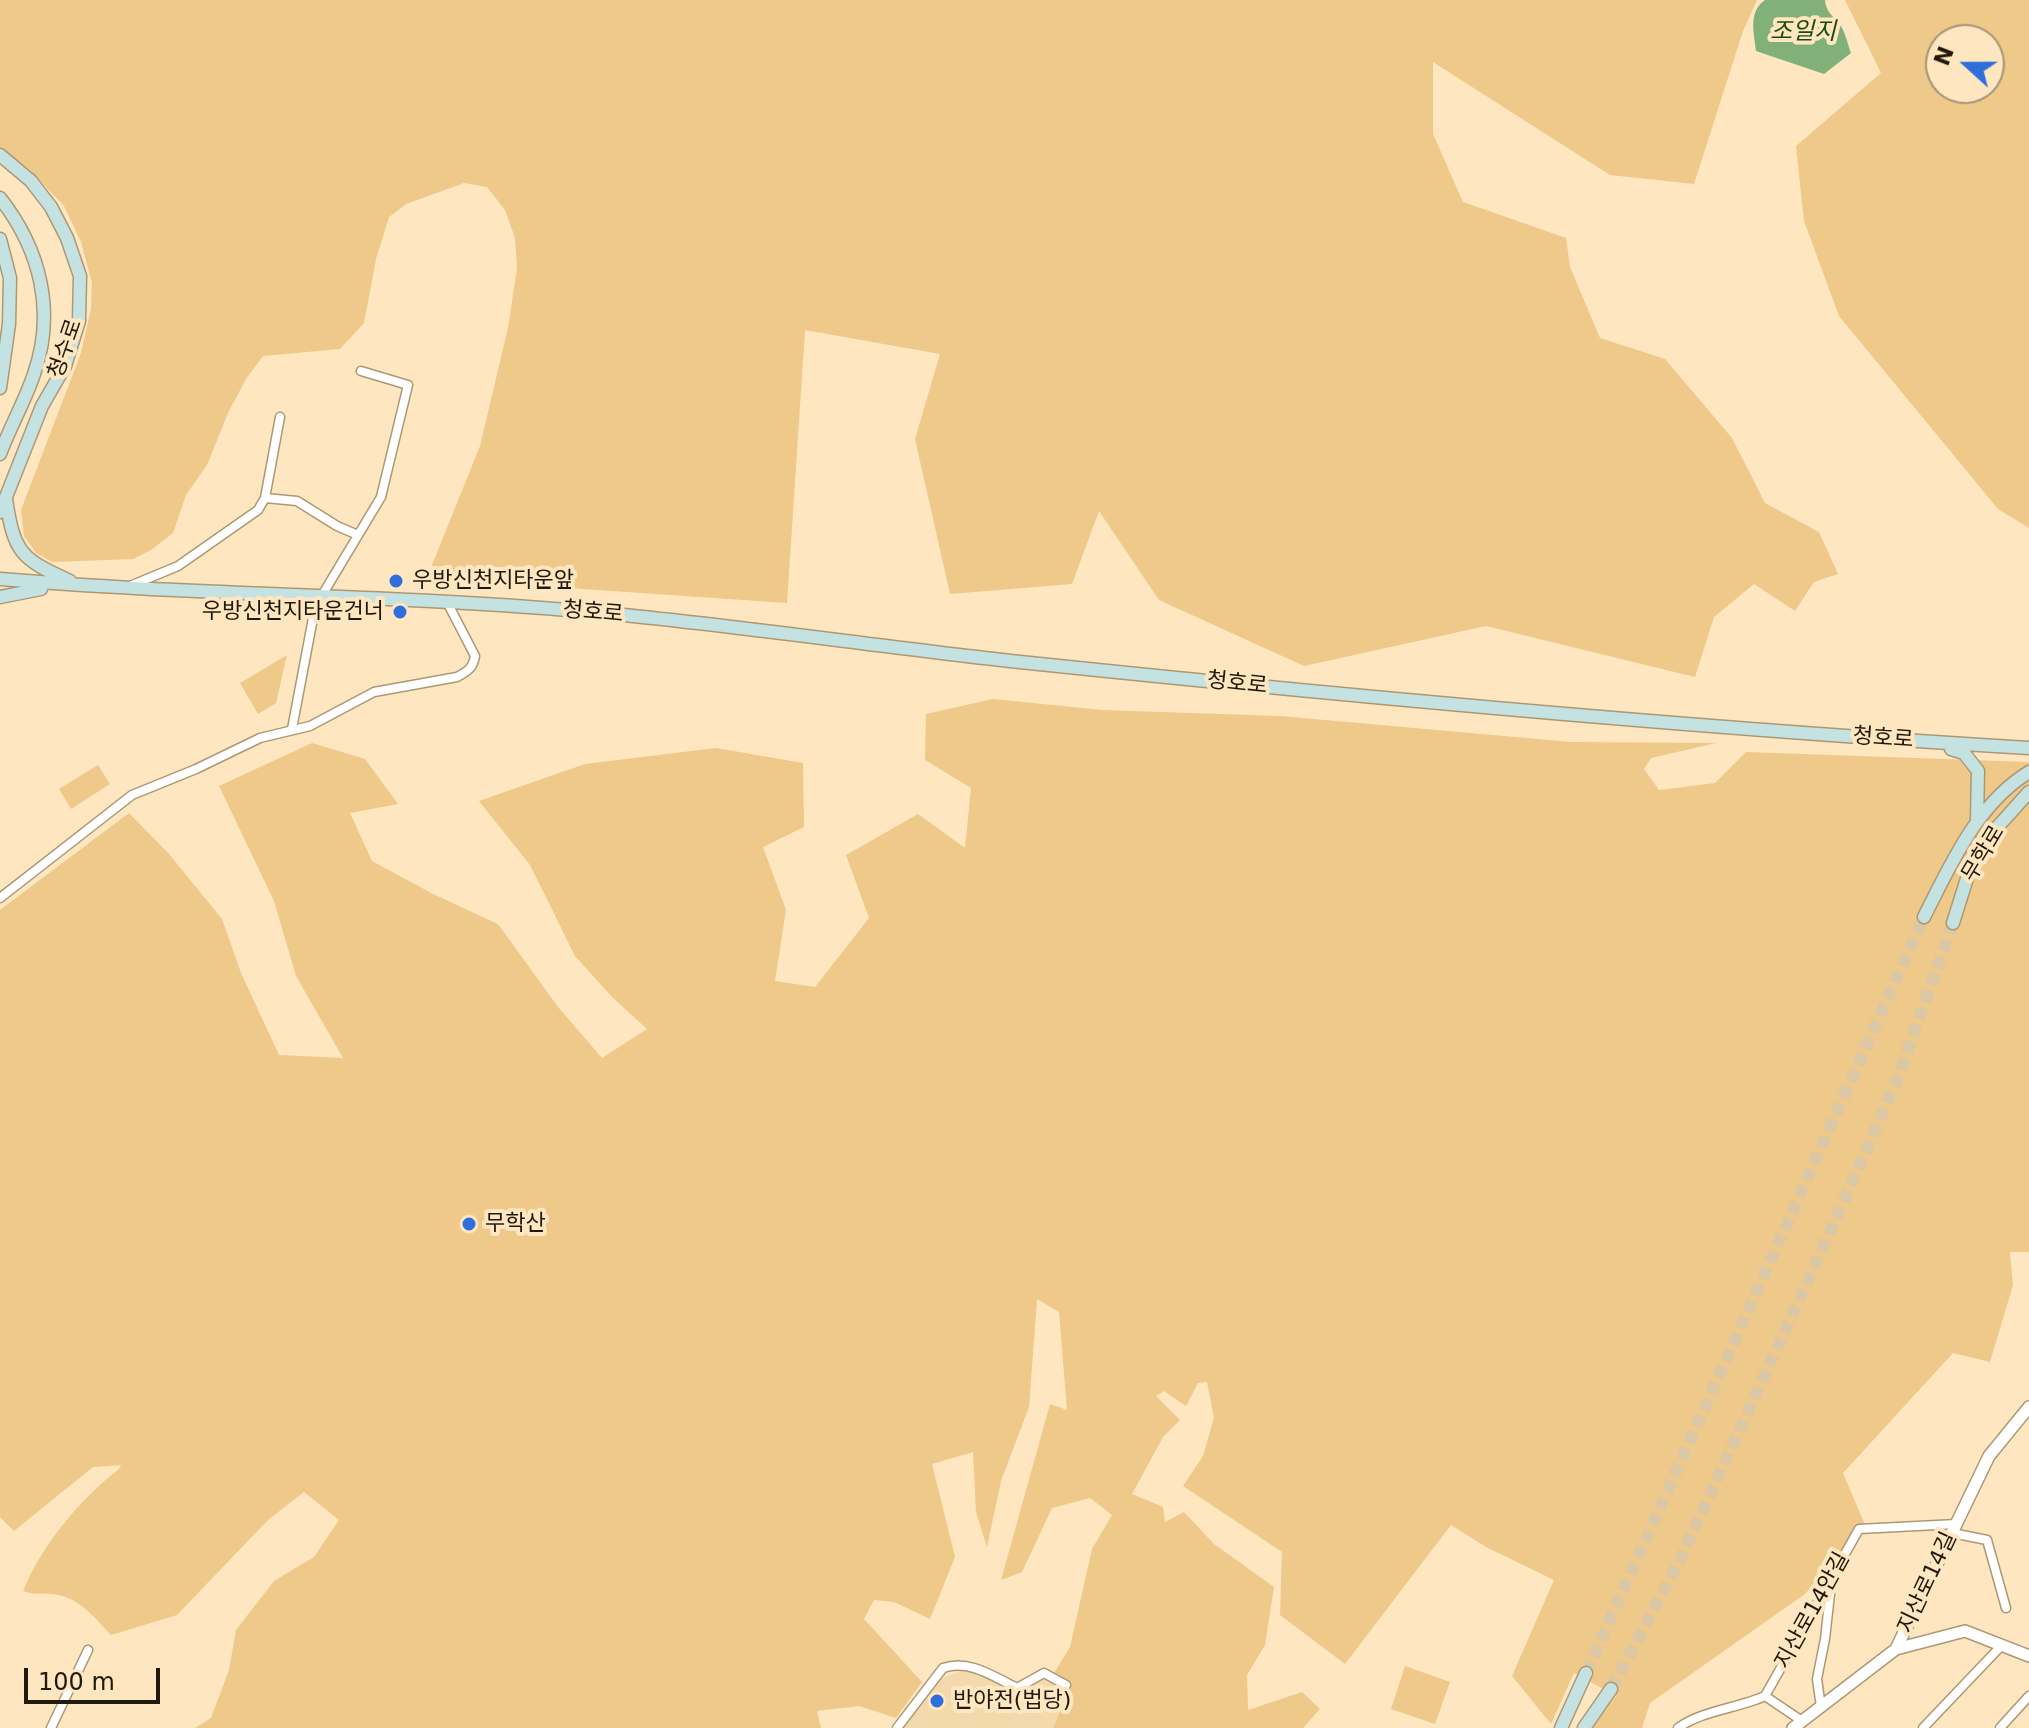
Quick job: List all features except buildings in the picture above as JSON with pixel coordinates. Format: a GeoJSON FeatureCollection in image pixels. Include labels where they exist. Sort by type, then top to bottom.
{"type":"FeatureCollection","features":[{"type":"Feature","properties":{"kind":"main road","name":"청수로"},"geometry":{"type":"LineString","coordinates":[[0,155],[31,181],[51,207],[67,238],[80,276],[79,321],[65,366],[42,406],[0,512]]}},
{"type":"Feature","properties":{"kind":"main road","name":"청수로"},"geometry":{"type":"LineString","coordinates":[[0,198],[28,240],[38,267],[44,329],[34,375],[0,454]]}},
{"type":"Feature","properties":{"kind":"main road"},"geometry":{"type":"LineString","coordinates":[[0,239],[10,278],[9,324],[0,388]]}},
{"type":"Feature","properties":{"kind":"main road"},"geometry":{"type":"LineString","coordinates":[[5,494],[14,540],[23,554],[35,564],[80,586]]}},
{"type":"Feature","properties":{"kind":"main road","name":"청호로"},"geometry":{"type":"LineString","coordinates":[[0,579],[80,586],[447,602],[604,613],[1012,661],[1393,700],[2029,748]]}},
{"type":"Feature","properties":{"kind":"main road"},"geometry":{"type":"LineString","coordinates":[[0,597],[30,590],[80,586]]}},
{"type":"Feature","properties":{"kind":"main road"},"geometry":{"type":"LineString","coordinates":[[1920,742],[1964,753],[1978,771],[1976,824]]}},
{"type":"Feature","properties":{"kind":"main road"},"geometry":{"type":"LineString","coordinates":[[1924,917],[1952,860],[1984,812],[2017,779],[2029,772]]}},
{"type":"Feature","properties":{"kind":"main road","name":"무학로"},"geometry":{"type":"LineString","coordinates":[[1953,923],[1969,872],[1993,832],[2029,792]]}},
{"type":"Feature","properties":{"kind":"main road"},"geometry":{"type":"LineString","coordinates":[[1561,1728],[1586,1673]]}},
{"type":"Feature","properties":{"kind":"main road"},"geometry":{"type":"LineString","coordinates":[[1584,1728],[1611,1689]]}},
{"type":"Feature","properties":{"kind":"street"},"geometry":{"type":"LineString","coordinates":[[292,729],[318,598],[381,497],[408,385],[361,371]]}},
{"type":"Feature","properties":{"kind":"street"},"geometry":{"type":"LineString","coordinates":[[280,417],[265,498],[297,501],[358,535]]}},
{"type":"Feature","properties":{"kind":"street","name":"청호로"},"geometry":{"type":"LineString","coordinates":[[125,588],[178,566],[258,510],[265,498]]}},
{"type":"Feature","properties":{"kind":"street"},"geometry":{"type":"LineString","coordinates":[[0,898],[132,795],[260,738],[310,726],[374,692],[457,677],[469,671],[474,665],[475,656],[447,602]]}},
{"type":"Feature","properties":{"kind":"street","name":"지산로14길"},"geometry":{"type":"LineString","coordinates":[[1797,1725],[1896,1649],[1989,1456],[2029,1407]]}},
{"type":"Feature","properties":{"kind":"street","name":"지산로14안길"},"geometry":{"type":"LineString","coordinates":[[1678,1728],[1711,1713],[1743,1706],[1765,1696],[1859,1529],[1954,1529]]}},
{"type":"Feature","properties":{"kind":"street"},"geometry":{"type":"LineString","coordinates":[[1954,1529],[1987,1540],[2006,1608]]}},
{"type":"Feature","properties":{"kind":"street"},"geometry":{"type":"LineString","coordinates":[[1821,1707],[1817,1679],[1831,1582]]}},
{"type":"Feature","properties":{"kind":"street"},"geometry":{"type":"LineString","coordinates":[[1896,1649],[1965,1631],[2029,1656]]}},
{"type":"Feature","properties":{"kind":"street"},"geometry":{"type":"LineString","coordinates":[[1923,1728],[2002,1645]]}},
{"type":"Feature","properties":{"kind":"street"},"geometry":{"type":"LineString","coordinates":[[51,1728],[88,1650]]}},
{"type":"Feature","properties":{"kind":"street"},"geometry":{"type":"LineString","coordinates":[[897,1728],[943,1668],[951,1665],[980,1669],[1017,1688],[1044,1673],[1066,1685]]}},
{"type":"Feature","properties":{"kind":"street"},"geometry":{"type":"LineString","coordinates":[[1765,1696],[1797,1725]]}},
{"type":"Feature","properties":{"kind":"street"},"geometry":{"type":"LineString","coordinates":[[2000,1728],[2029,1696]]}},
{"type":"Feature","properties":{"kind":"shaded area"},"geometry":{"type":"Polygon","coordinates":[[[0,0],[1757,0],[1743,31],[1694,184],[1610,175],[1433,62],[1433,134],[1463,202],[1566,238],[1570,267],[1600,338],[1665,359],[1732,438],[1765,503],[1819,532],[1838,574],[1814,582],[1795,611],[1754,584],[1714,617],[1695,677],[1486,626],[1304,666],[1159,600],[1099,511],[1072,584],[950,594],[915,439],[940,354],[805,330],[787,603],[437,579],[430,570],[480,446],[508,328],[517,268],[515,238],[505,210],[487,187],[464,183],[406,204],[389,217],[376,259],[364,323],[340,349],[263,356],[246,379],[228,413],[207,465],[186,495],[173,533],[133,559],[52,562],[36,553],[24,536],[21,510],[81,353],[91,309],[92,283],[81,242],[64,206],[31,171],[0,148],[0,0]]]}},
{"type":"Feature","properties":{"kind":"shaded area"},"geometry":{"type":"Polygon","coordinates":[[[1845,0],[2029,0],[2029,528],[1998,509],[1839,316],[1804,221],[1796,146],[1881,73],[1845,0]]]}},
{"type":"Feature","properties":{"kind":"shaded area"},"geometry":{"type":"Polygon","coordinates":[[[287,655],[276,703],[258,714],[240,683],[287,655]]]}},
{"type":"Feature","properties":{"kind":"shaded area"},"geometry":{"type":"Polygon","coordinates":[[[993,699],[1102,710],[1280,716],[1571,742],[1716,743],[1651,758],[1644,769],[1659,790],[1715,783],[1746,752],[2029,762],[2029,1252],[2010,1252],[2013,1285],[1990,1362],[1953,1353],[1843,1473],[1865,1525],[1805,1594],[1650,1703],[1642,1728],[1592,1728],[1616,1696],[1574,1673],[1551,1724],[1512,1676],[1554,1580],[1486,1547],[1451,1525],[1345,1664],[1280,1615],[1282,1552],[1183,1486],[1203,1456],[1214,1418],[1207,1382],[1198,1383],[1186,1406],[1164,1391],[1156,1396],[1180,1420],[1163,1437],[1132,1494],[1163,1507],[1165,1522],[1184,1512],[1214,1544],[1274,1587],[1265,1645],[1247,1675],[1248,1710],[1302,1692],[1320,1709],[1303,1728],[1053,1728],[1069,1690],[1051,1678],[1070,1647],[1092,1549],[1112,1515],[1090,1498],[1052,1508],[1022,1572],[1001,1580],[1050,1404],[1067,1410],[1059,1312],[1037,1299],[1029,1407],[1001,1481],[987,1547],[976,1512],[973,1452],[932,1464],[955,1557],[930,1619],[894,1602],[874,1600],[864,1619],[922,1682],[896,1718],[859,1706],[817,1711],[821,1728],[195,1728],[211,1718],[229,1670],[236,1630],[274,1581],[314,1557],[339,1520],[304,1492],[268,1520],[177,1615],[111,1635],[86,1609],[63,1596],[23,1591],[40,1557],[63,1524],[121,1465],[93,1467],[14,1531],[0,1517],[0,910],[129,813],[169,854],[222,919],[241,973],[279,1055],[343,1058],[296,976],[274,901],[219,786],[312,743],[365,759],[398,804],[350,813],[372,861],[498,924],[558,1007],[602,1058],[647,1029],[613,998],[575,956],[530,865],[479,801],[585,764],[716,748],[803,763],[804,827],[763,847],[786,910],[775,981],[815,987],[869,918],[846,855],[918,814],[965,848],[971,788],[925,760],[926,714],[993,699]]]}},
{"type":"Feature","properties":{"kind":"shaded area"},"geometry":{"type":"Polygon","coordinates":[[[98,765],[110,784],[71,809],[59,789],[98,765]]]}},
{"type":"Feature","properties":{"kind":"shaded area"},"geometry":{"type":"Polygon","coordinates":[[[1405,1666],[1450,1682],[1435,1724],[1391,1709],[1405,1666]]]}},
{"type":"Feature","properties":{"kind":"shaded area"},"geometry":{"type":"Polygon","coordinates":[[[970,1668],[1015,1691],[1047,1678],[1069,1689],[1053,1728],[902,1728],[941,1678],[970,1668]]]}},
{"type":"Feature","properties":{"kind":"water","name":"조일지"},"geometry":{"type":"Polygon","coordinates":[[[1765,0],[1825,0],[1829,12],[1840,24],[1851,53],[1824,74],[1756,51],[1754,16],[1765,0]]]}},
{"type":"Feature","properties":{"kind":"tunnel"},"geometry":{"type":"LineString","coordinates":[[1586,1673],[1924,917]]}},
{"type":"Feature","properties":{"kind":"tunnel"},"geometry":{"type":"LineString","coordinates":[[1611,1689],[1679,1562],[1826,1241],[1897,1080],[1953,923]]}},
{"type":"Feature","properties":{"kind":"place","name":"우방신천지타운앞"},"geometry":{"type":"Point","coordinates":[396,581]}},
{"type":"Feature","properties":{"kind":"place","name":"우방신천지타운건너"},"geometry":{"type":"Point","coordinates":[400,612]}},
{"type":"Feature","properties":{"kind":"place","name":"무학산"},"geometry":{"type":"Point","coordinates":[469,1224]}},
{"type":"Feature","properties":{"kind":"place","name":"반야전(법당)"},"geometry":{"type":"Point","coordinates":[937,1701]}}]}
